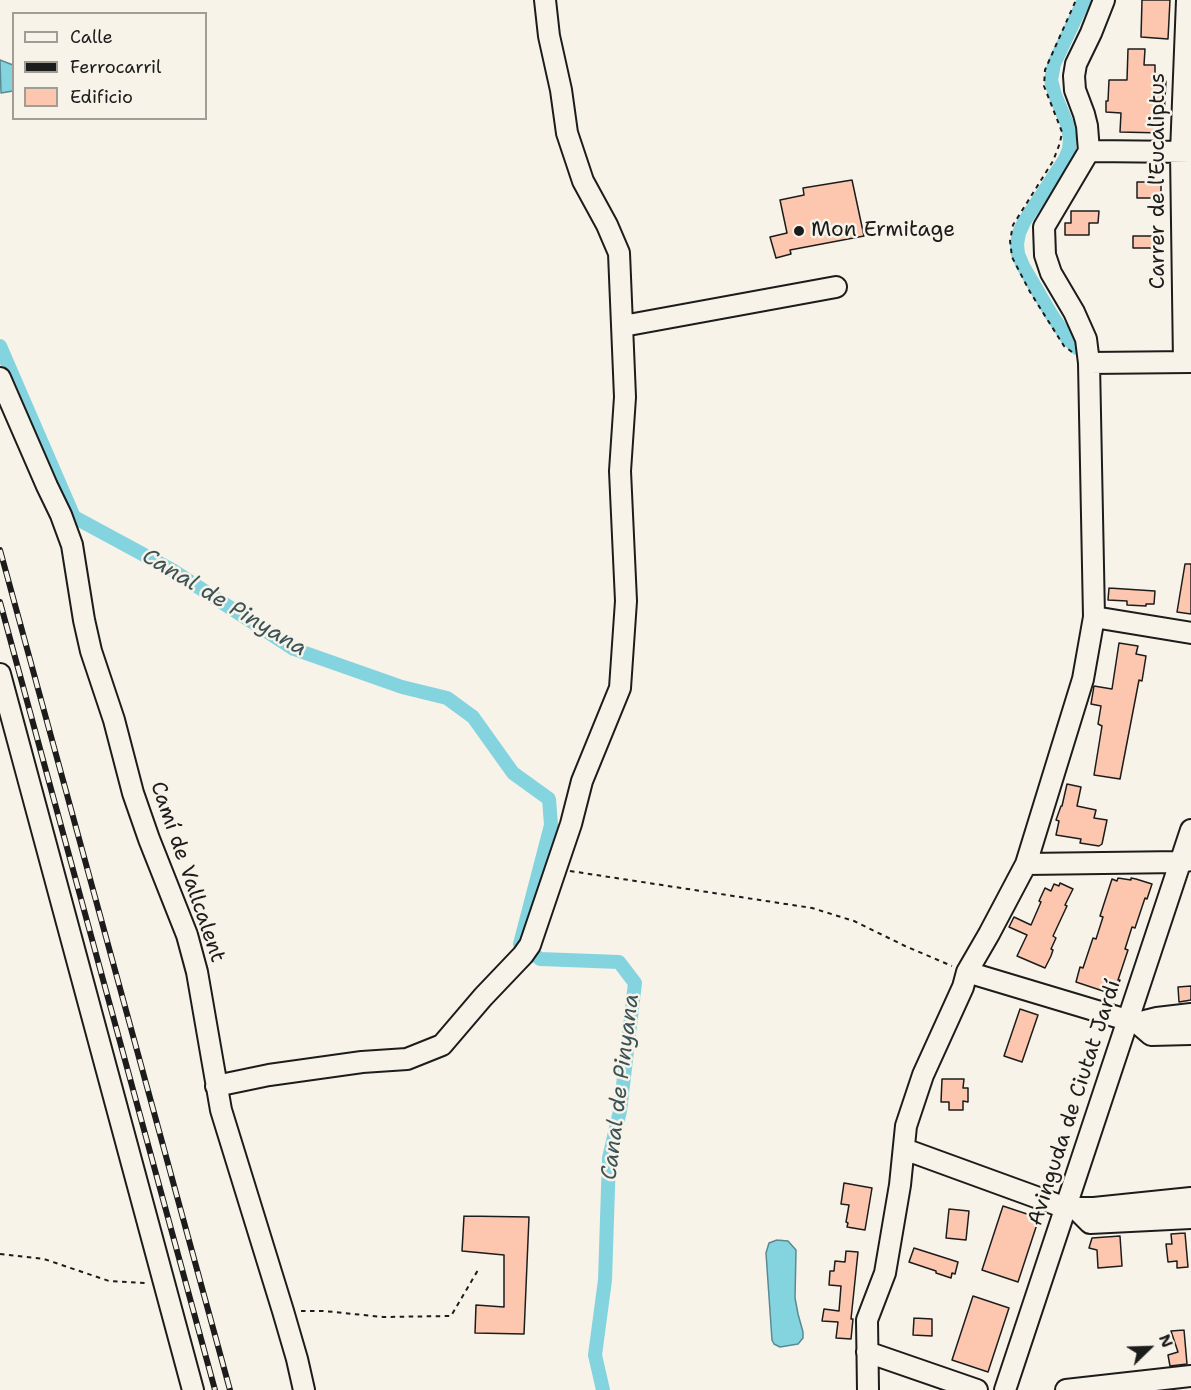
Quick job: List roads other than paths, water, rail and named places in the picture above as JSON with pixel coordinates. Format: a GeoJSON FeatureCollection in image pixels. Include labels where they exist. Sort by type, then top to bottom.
{"type":"FeatureCollection","features":[{"type":"Feature","properties":{"kind":"street"},"geometry":{"type":"LineString","coordinates":[[216,1086],[269,1075],[362,1062],[407,1059],[442,1045],[526,950],[571,824],[582,781],[620,688],[626,601],[620,471],[625,397],[619,253],[583,181],[567,133],[561,90],[549,36],[545,0]]}},
{"type":"Feature","properties":{"kind":"street"},"geometry":{"type":"LineString","coordinates":[[868,1390],[867,1320],[885,1273],[894,1227],[906,1126],[923,1076],[963,987],[967,972],[1026,864],[1083,679],[1094,617],[1089,363],[1086,339],[1074,312],[1051,273],[1045,255],[1044,228],[1089,151],[1087,126],[1075,90],[1074,76],[1076,64],[1104,0]]}},
{"type":"Feature","properties":{"kind":"street","name":"Carrer de l'Eucaliptus"},"geometry":{"type":"LineString","coordinates":[[1187,0],[1187,362]]}},
{"type":"Feature","properties":{"kind":"street"},"geometry":{"type":"LineString","coordinates":[[1089,151],[1186,152]]}},
{"type":"Feature","properties":{"kind":"street"},"geometry":{"type":"LineString","coordinates":[[623,326],[836,286]]}},
{"type":"Feature","properties":{"kind":"street"},"geometry":{"type":"LineString","coordinates":[[1089,363],[1187,362]]}},
{"type":"Feature","properties":{"kind":"street","name":"Camí de Vallcalent"},"geometry":{"type":"LineString","coordinates":[[0,378],[61,514],[72,545],[91,651],[114,720],[133,793],[187,935],[197,972],[221,1110],[283,1311],[304,1390]]}},
{"type":"Feature","properties":{"kind":"street"},"geometry":{"type":"LineString","coordinates":[[1094,617],[1191,633]]}},
{"type":"Feature","properties":{"kind":"street"},"geometry":{"type":"LineString","coordinates":[[0,674],[194,1390]]}},
{"type":"Feature","properties":{"kind":"street","name":"Avinguda de Ciutat Jardí"},"geometry":{"type":"LineString","coordinates":[[1015,1390],[1071,1208],[1187,861],[1191,830]]}},
{"type":"Feature","properties":{"kind":"street"},"geometry":{"type":"LineString","coordinates":[[1026,864],[1187,861]]}},
{"type":"Feature","properties":{"kind":"street"},"geometry":{"type":"LineString","coordinates":[[967,972],[1132,1022],[1152,1035],[1191,1034]]}},
{"type":"Feature","properties":{"kind":"street"},"geometry":{"type":"LineString","coordinates":[[1132,1022],[1191,1014]]}},
{"type":"Feature","properties":{"kind":"street"},"geometry":{"type":"LineString","coordinates":[[904,1149],[1071,1208],[1090,1223],[1191,1218]]}},
{"type":"Feature","properties":{"kind":"street"},"geometry":{"type":"LineString","coordinates":[[1071,1208],[1094,1208],[1191,1198]]}},
{"type":"Feature","properties":{"kind":"street","name":"Avinguda de Ciutat Jardí"},"geometry":{"type":"LineString","coordinates":[[1005,1390],[1071,1208]]}},
{"type":"Feature","properties":{"kind":"street"},"geometry":{"type":"LineString","coordinates":[[867,1352],[977,1390]]}},
{"type":"Feature","properties":{"kind":"street"},"geometry":{"type":"LineString","coordinates":[[1066,1390],[1191,1376]]}},
{"type":"Feature","properties":{"kind":"water"},"geometry":{"type":"Polygon","coordinates":[[[0,60],[12,65],[12,91],[1,93],[0,60]]]}},
{"type":"Feature","properties":{"kind":"water"},"geometry":{"type":"Polygon","coordinates":[[[777,1240],[788,1241],[796,1250],[795,1298],[803,1332],[803,1338],[798,1344],[780,1347],[772,1340],[766,1253],[769,1243],[777,1240]]]}},
{"type":"Feature","properties":{"kind":"waterway","name":"Canal de Pinyana"},"geometry":{"type":"LineString","coordinates":[[1077,348],[1067,338],[1051,314],[1023,266],[1017,244],[1024,222],[1065,159],[1069,149],[1067,124],[1051,80],[1054,64],[1084,0]]}},
{"type":"Feature","properties":{"kind":"waterway","name":"Canal de Pinyana"},"geometry":{"type":"LineString","coordinates":[[0,346],[74,517],[172,570],[294,649],[402,687],[447,698],[473,717],[513,773],[549,799],[551,825],[520,944],[540,959],[619,962],[635,983],[620,1111],[609,1158],[605,1280],[595,1355],[603,1390]]}},
{"type":"Feature","properties":{"kind":"railway"},"geometry":{"type":"LineString","coordinates":[[0,550],[230,1390]]}},
{"type":"Feature","properties":{"kind":"railway"},"geometry":{"type":"LineString","coordinates":[[0,602],[215,1390]]}},
{"type":"Feature","properties":{"kind":"place","name":"Mon Ermitage"},"geometry":{"type":"Point","coordinates":[799,231]}}]}
